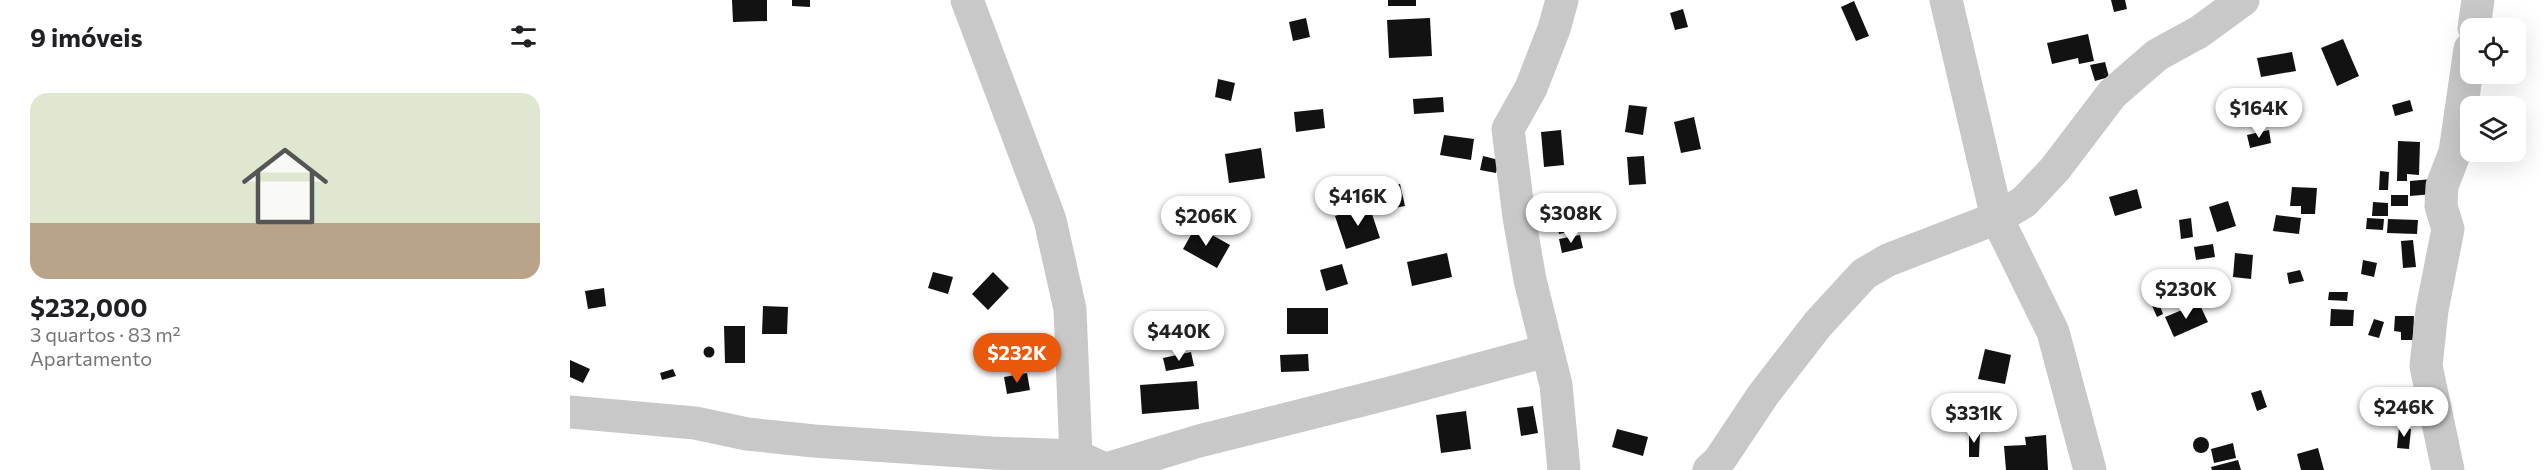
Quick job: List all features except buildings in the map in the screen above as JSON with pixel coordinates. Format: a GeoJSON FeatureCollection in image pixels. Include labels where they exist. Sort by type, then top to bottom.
{"type":"FeatureCollection","features":[{"type":"Feature","properties":{"kind":"street"},"geometry":{"type":"LineString","coordinates":[[967,0],[1050,220],[1070,309],[1077,456]]}},
{"type":"Feature","properties":{"kind":"street"},"geometry":{"type":"LineString","coordinates":[[1562,0],[1554,29],[1531,88],[1508,129],[1520,227],[1546,351],[1556,385],[1564,470]]}},
{"type":"Feature","properties":{"kind":"street"},"geometry":{"type":"LineString","coordinates":[[1946,0],[1997,218],[2053,332],[2090,470]]}},
{"type":"Feature","properties":{"kind":"street"},"geometry":{"type":"LineString","coordinates":[[1709,470],[1719,460],[1763,395],[1818,324],[1864,274],[1888,260],[1997,218],[2024,202],[2047,177],[2112,94],[2157,55],[2199,32],[2243,0]]}},
{"type":"Feature","properties":{"kind":"street"},"geometry":{"type":"LineString","coordinates":[[2475,18],[2478,0]]}},
{"type":"Feature","properties":{"kind":"street"},"geometry":{"type":"LineString","coordinates":[[2448,470],[2427,366],[2432,310],[2448,229],[2441,206],[2442,186],[2455,152],[2465,84]]}},
{"type":"Feature","properties":{"kind":"street"},"geometry":{"type":"LineString","coordinates":[[570,412],[695,423],[747,434],[815,455],[992,453],[1077,456],[1107,470],[1199,441],[1546,351]]}}]}
